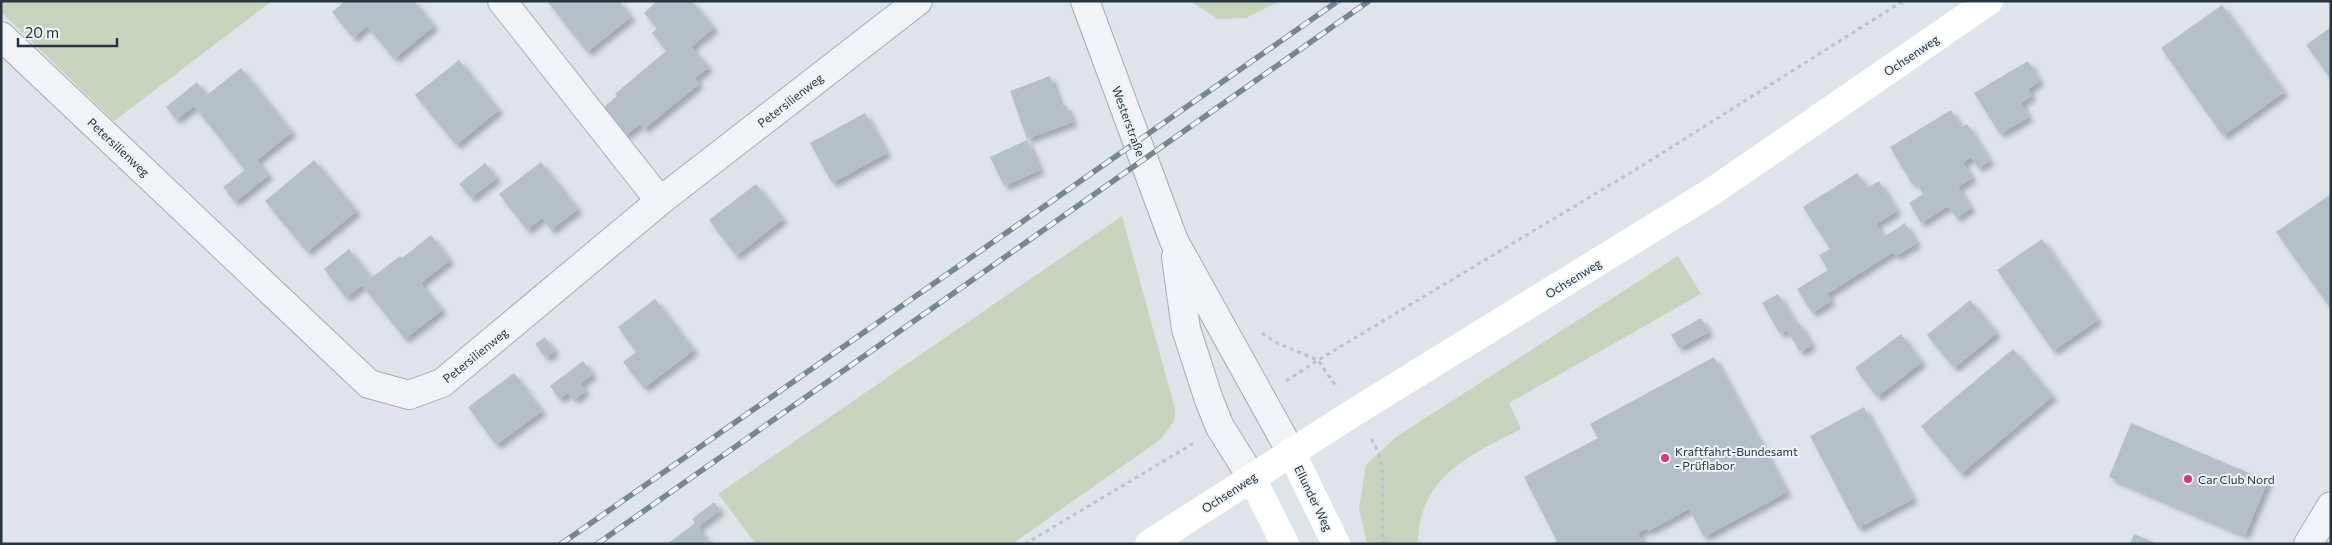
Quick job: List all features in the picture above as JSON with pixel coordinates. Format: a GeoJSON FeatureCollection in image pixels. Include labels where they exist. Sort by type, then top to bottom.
{"type":"FeatureCollection","features":[{"type":"Feature","properties":{"kind":"main road","name":"Ochsenweg"},"geometry":{"type":"LineString","coordinates":[[1149,544],[1291,452],[1713,191],[1990,1]]}},
{"type":"Feature","properties":{"kind":"main road","name":"Ellunder Weg"},"geometry":{"type":"LineString","coordinates":[[1291,452],[1336,544]]}},
{"type":"Feature","properties":{"kind":"main road"},"geometry":{"type":"LineString","coordinates":[[1252,478],[1286,544]]}},
{"type":"Feature","properties":{"kind":"street"},"geometry":{"type":"LineString","coordinates":[[502,1],[660,201]]}},
{"type":"Feature","properties":{"kind":"street","name":"Petersilienweg"},"geometry":{"type":"LineString","coordinates":[[1,36],[370,384],[409,395],[442,383],[660,201],[918,1]]}},
{"type":"Feature","properties":{"kind":"street","name":"Westerstraße"},"geometry":{"type":"LineString","coordinates":[[1085,1],[1174,241],[1291,452]]}},
{"type":"Feature","properties":{"kind":"street","name":"Westerstraße"},"geometry":{"type":"LineString","coordinates":[[1174,241],[1186,328],[1220,427],[1252,478]]}},
{"type":"Feature","properties":{"kind":"street"},"geometry":{"type":"LineString","coordinates":[[2308,544],[2331,506]]}},
{"type":"Feature","properties":{"kind":"path"},"geometry":{"type":"LineString","coordinates":[[1318,360],[1640,167],[1903,1]]}},
{"type":"Feature","properties":{"kind":"path"},"geometry":{"type":"LineString","coordinates":[[1025,544],[1220,427]]}},
{"type":"Feature","properties":{"kind":"path"},"geometry":{"type":"LineString","coordinates":[[1375,445],[1384,489],[1381,529],[1384,544]]}},
{"type":"Feature","properties":{"kind":"green space"},"geometry":{"type":"Polygon","coordinates":[[[1,1],[272,1],[114,121],[1,12],[1,1]]]}},
{"type":"Feature","properties":{"kind":"green space"},"geometry":{"type":"Polygon","coordinates":[[[1190,1],[1280,1],[1246,18],[1218,19],[1190,1]]]}},
{"type":"Feature","properties":{"kind":"green space"},"geometry":{"type":"Polygon","coordinates":[[[1122,216],[1175,409],[1174,421],[1161,439],[1012,544],[756,544],[718,494],[1122,216]]]}},
{"type":"Feature","properties":{"kind":"green space"},"geometry":{"type":"Polygon","coordinates":[[[1678,256],[1701,294],[1509,403],[1521,429],[1466,459],[1450,471],[1437,485],[1427,501],[1420,521],[1418,544],[1367,544],[1359,508],[1366,465],[1396,437],[1678,256]]]}},
{"type":"Feature","properties":{"kind":"building"},"geometry":{"type":"Polygon","coordinates":[[[345,1],[414,1],[434,26],[394,59],[367,26],[353,38],[332,12],[345,1]]]}},
{"type":"Feature","properties":{"kind":"building"},"geometry":{"type":"Polygon","coordinates":[[[547,1],[619,1],[631,17],[587,52],[547,1]]]}},
{"type":"Feature","properties":{"kind":"building"},"geometry":{"type":"Polygon","coordinates":[[[657,1],[692,1],[714,28],[691,47],[709,67],[695,78],[699,84],[644,129],[640,124],[625,136],[603,108],[617,96],[615,94],[666,51],[652,33],[657,29],[644,13],[657,1]]]}},
{"type":"Feature","properties":{"kind":"building"},"geometry":{"type":"Polygon","coordinates":[[[2222,5],[2284,92],[2223,136],[2161,48],[2222,5]]]}},
{"type":"Feature","properties":{"kind":"building"},"geometry":{"type":"Polygon","coordinates":[[[2331,27],[2331,79],[2306,45],[2331,27]]]}},
{"type":"Feature","properties":{"kind":"building"},"geometry":{"type":"Polygon","coordinates":[[[459,60],[499,110],[456,145],[415,95],[459,60]]]}},
{"type":"Feature","properties":{"kind":"building"},"geometry":{"type":"Polygon","coordinates":[[[2028,61],[2040,81],[2028,89],[2032,96],[2021,103],[2029,117],[2000,134],[1974,93],[2028,61]]]}},
{"type":"Feature","properties":{"kind":"building"},"geometry":{"type":"Polygon","coordinates":[[[241,68],[292,132],[257,160],[269,175],[235,202],[223,187],[245,170],[194,106],[176,120],[166,107],[197,82],[207,95],[241,68]]]}},
{"type":"Feature","properties":{"kind":"building"},"geometry":{"type":"Polygon","coordinates":[[[1050,76],[1061,107],[1066,105],[1073,122],[1027,139],[1010,91],[1050,76]]]}},
{"type":"Feature","properties":{"kind":"building"},"geometry":{"type":"Polygon","coordinates":[[[1951,110],[1961,127],[1967,124],[1990,161],[1978,168],[1971,157],[1963,163],[1972,178],[1958,187],[1971,208],[1956,218],[1948,206],[1921,223],[1909,203],[1923,194],[1916,182],[1912,184],[1890,147],[1951,110]]]}},
{"type":"Feature","properties":{"kind":"building"},"geometry":{"type":"Polygon","coordinates":[[[865,113],[887,153],[832,183],[810,143],[865,113]]]}},
{"type":"Feature","properties":{"kind":"building"},"geometry":{"type":"Polygon","coordinates":[[[1027,140],[1040,170],[1004,186],[990,157],[1027,140]]]}},
{"type":"Feature","properties":{"kind":"building"},"geometry":{"type":"Polygon","coordinates":[[[314,160],[357,211],[307,252],[265,201],[314,160]]]}},
{"type":"Feature","properties":{"kind":"building"},"geometry":{"type":"Polygon","coordinates":[[[541,162],[578,209],[551,230],[542,218],[527,230],[499,194],[541,162]]]}},
{"type":"Feature","properties":{"kind":"building"},"geometry":{"type":"Polygon","coordinates":[[[485,163],[497,178],[471,198],[459,184],[485,163]]]}},
{"type":"Feature","properties":{"kind":"building"},"geometry":{"type":"Polygon","coordinates":[[[1857,173],[1867,188],[1879,181],[1897,211],[1876,224],[1884,237],[1905,223],[1917,243],[1896,256],[1893,252],[1827,294],[1831,301],[1812,313],[1797,289],[1828,270],[1819,255],[1830,249],[1803,207],[1857,173]]]}},
{"type":"Feature","properties":{"kind":"building"},"geometry":{"type":"Polygon","coordinates":[[[756,184],[783,219],[736,256],[709,220],[756,184]]]}},
{"type":"Feature","properties":{"kind":"building"},"geometry":{"type":"Polygon","coordinates":[[[2331,194],[2331,309],[2276,232],[2331,194]]]}},
{"type":"Feature","properties":{"kind":"building"},"geometry":{"type":"Polygon","coordinates":[[[431,235],[450,260],[421,283],[442,310],[405,339],[362,285],[346,298],[324,269],[349,249],[371,278],[400,256],[402,258],[431,235]]]}},
{"type":"Feature","properties":{"kind":"building"},"geometry":{"type":"Polygon","coordinates":[[[2042,239],[2098,320],[2053,351],[1997,270],[2042,239]]]}},
{"type":"Feature","properties":{"kind":"building"},"geometry":{"type":"Polygon","coordinates":[[[1778,294],[1812,345],[1800,352],[1787,330],[1780,334],[1762,303],[1778,294]]]}},
{"type":"Feature","properties":{"kind":"building"},"geometry":{"type":"Polygon","coordinates":[[[655,299],[694,350],[644,388],[623,362],[636,352],[618,327],[655,299]]]}},
{"type":"Feature","properties":{"kind":"building"},"geometry":{"type":"Polygon","coordinates":[[[1970,300],[1997,333],[1954,368],[1927,335],[1970,300]]]}},
{"type":"Feature","properties":{"kind":"building"},"geometry":{"type":"Polygon","coordinates":[[[1701,318],[1709,332],[1679,348],[1671,335],[1701,318]]]}},
{"type":"Feature","properties":{"kind":"building"},"geometry":{"type":"Polygon","coordinates":[[[1901,334],[1922,362],[1877,397],[1855,368],[1901,334]]]}},
{"type":"Feature","properties":{"kind":"building"},"geometry":{"type":"Polygon","coordinates":[[[545,337],[555,351],[546,358],[535,344],[545,337]]]}},
{"type":"Feature","properties":{"kind":"building"},"geometry":{"type":"Polygon","coordinates":[[[2013,349],[2053,396],[1961,474],[1921,426],[2013,349]]]}},
{"type":"Feature","properties":{"kind":"building","name":"Kraftfahrt-Bundesamt - Prüflabor"},"geometry":{"type":"Polygon","coordinates":[[[1714,357],[1787,492],[1704,537],[1689,509],[1648,531],[1647,528],[1638,533],[1644,544],[1552,544],[1557,541],[1524,477],[1598,438],[1590,424],[1714,357]]]}},
{"type":"Feature","properties":{"kind":"building"},"geometry":{"type":"Polygon","coordinates":[[[583,361],[593,374],[580,384],[586,391],[574,400],[568,393],[559,399],[550,386],[583,361]]]}},
{"type":"Feature","properties":{"kind":"building"},"geometry":{"type":"Polygon","coordinates":[[[514,373],[542,411],[496,445],[468,407],[514,373]]]}},
{"type":"Feature","properties":{"kind":"building"},"geometry":{"type":"Polygon","coordinates":[[[1864,407],[1913,499],[1858,528],[1810,436],[1864,407]]]}},
{"type":"Feature","properties":{"kind":"building","name":"Car Club Nord"},"geometry":{"type":"Polygon","coordinates":[[[2131,423],[2268,481],[2245,535],[2109,477],[2131,423]]]}},
{"type":"Feature","properties":{"kind":"building"},"geometry":{"type":"Polygon","coordinates":[[[714,502],[720,510],[698,527],[710,544],[667,544],[695,523],[692,519],[714,502]]]}},
{"type":"Feature","properties":{"kind":"building"},"geometry":{"type":"Polygon","coordinates":[[[2134,534],[2158,544],[2130,544],[2134,534]]]}},
{"type":"Feature","properties":{"kind":"railway"},"geometry":{"type":"LineString","coordinates":[[561,544],[1338,1]]}},
{"type":"Feature","properties":{"kind":"railway"},"geometry":{"type":"LineString","coordinates":[[597,544],[1369,1]]}},
{"type":"Feature","properties":{"kind":"place","name":"Kraftfahrt-Bundesamt - Prüflabor"},"geometry":{"type":"Point","coordinates":[1665,458]}},
{"type":"Feature","properties":{"kind":"place","name":"Car Club Nord"},"geometry":{"type":"Point","coordinates":[2188,479]}}]}
